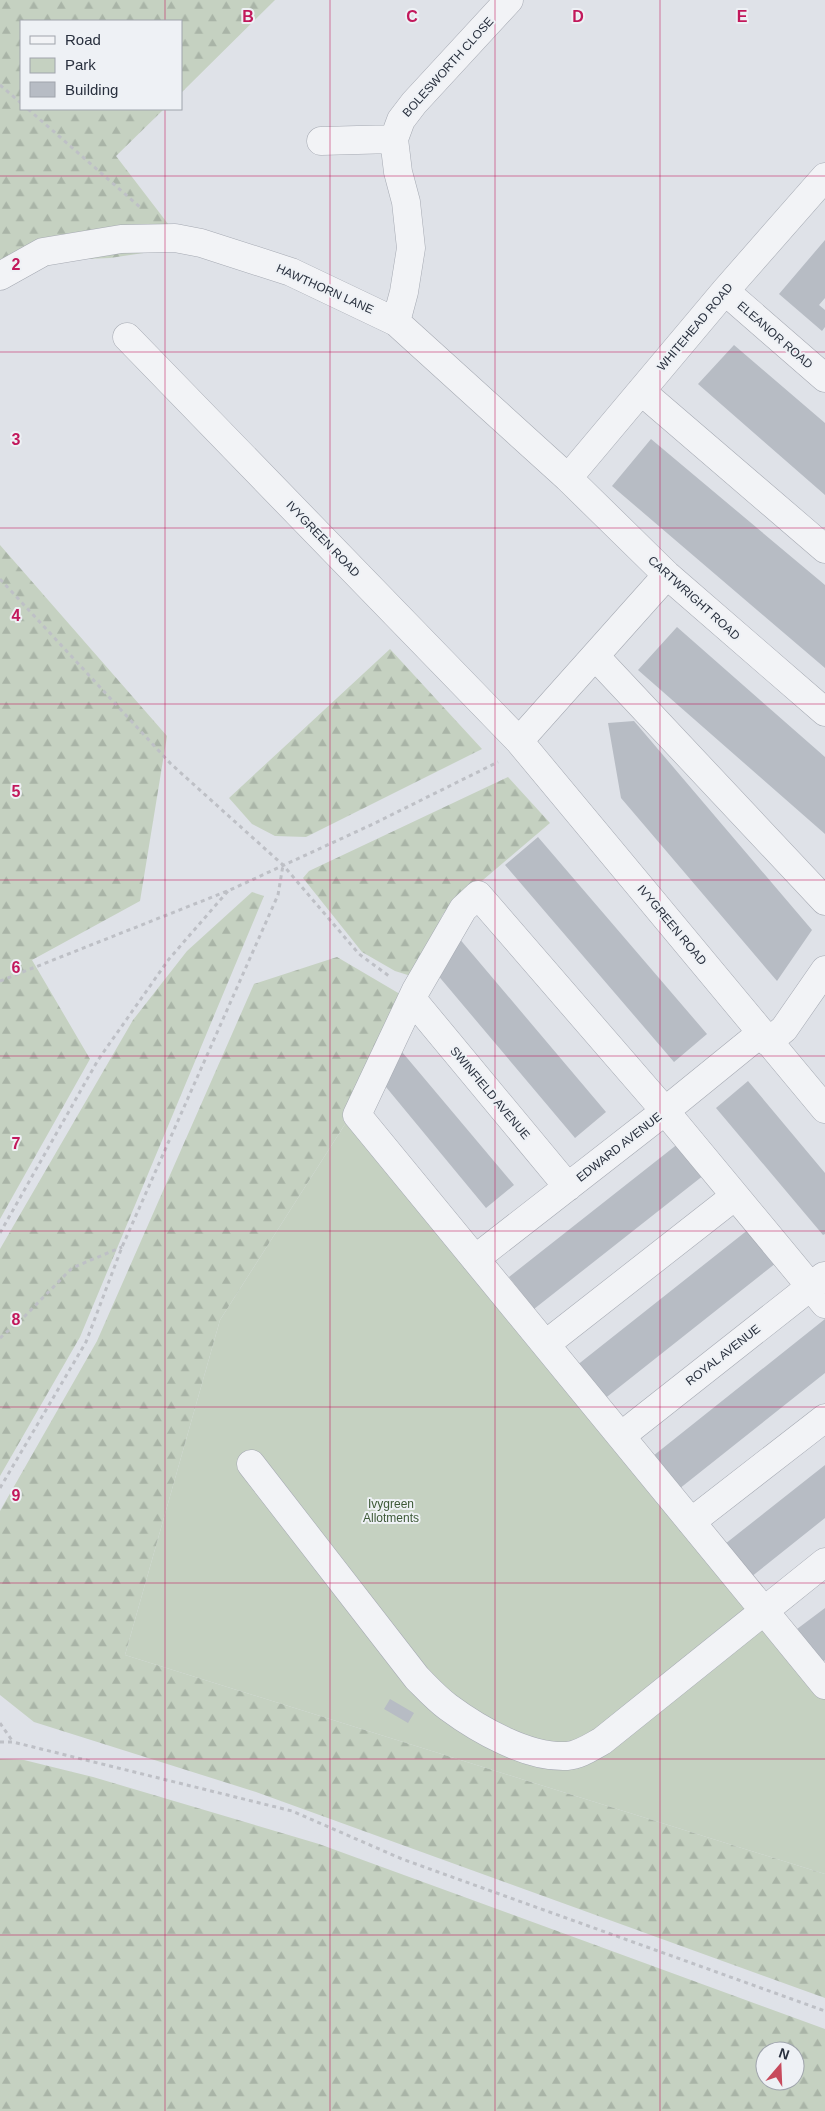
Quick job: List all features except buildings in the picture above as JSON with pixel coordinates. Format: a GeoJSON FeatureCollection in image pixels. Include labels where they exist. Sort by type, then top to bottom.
{"type":"FeatureCollection","features":[{"type":"Feature","properties":{"kind":"street","name":"BOLESWORTH CLOSE"},"geometry":{"type":"LineString","coordinates":[[394,139],[401,120],[414,102],[509,0]]}},
{"type":"Feature","properties":{"kind":"street"},"geometry":{"type":"LineString","coordinates":[[322,141],[394,139],[398,172],[406,202],[411,248],[404,292],[396,322]]}},
{"type":"Feature","properties":{"kind":"street","name":"WHITEHEAD ROAD"},"geometry":{"type":"LineString","coordinates":[[568,478],[725,291],[825,177]]}},
{"type":"Feature","properties":{"kind":"street","name":"HAWTHORN LANE"},"geometry":{"type":"LineString","coordinates":[[0,276],[43,252],[121,239],[175,238],[201,243],[291,272],[396,322],[568,478]]}},
{"type":"Feature","properties":{"kind":"street","name":"ELEANOR ROAD"},"geometry":{"type":"LineString","coordinates":[[725,291],[825,378]]}},
{"type":"Feature","properties":{"kind":"street","name":"IVYGREEN ROAD"},"geometry":{"type":"LineString","coordinates":[[127,337],[519,742],[825,1109]]}},
{"type":"Feature","properties":{"kind":"street"},"geometry":{"type":"LineString","coordinates":[[641,391],[825,549]]}},
{"type":"Feature","properties":{"kind":"street","name":"CARTWRIGHT ROAD"},"geometry":{"type":"LineString","coordinates":[[568,478],[667,575],[825,712]]}},
{"type":"Feature","properties":{"kind":"street"},"geometry":{"type":"LineString","coordinates":[[519,742],[667,575]]}},
{"type":"Feature","properties":{"kind":"street"},"geometry":{"type":"LineString","coordinates":[[595,656],[825,901]]}},
{"type":"Feature","properties":{"kind":"street"},"geometry":{"type":"LineString","coordinates":[[820,1288],[735,1196],[665,1111],[478,895],[463,909],[404,990],[357,1115],[691,1522],[761,1612],[825,1685]]}},
{"type":"Feature","properties":{"kind":"street","name":"EDWARD AVENUE"},"geometry":{"type":"LineString","coordinates":[[475,1259],[665,1111],[764,1037],[784,1029],[825,970]]}},
{"type":"Feature","properties":{"kind":"street","name":"SWINFIELD AVENUE"},"geometry":{"type":"LineString","coordinates":[[404,990],[568,1187]]}},
{"type":"Feature","properties":{"kind":"street"},"geometry":{"type":"LineString","coordinates":[[546,1344],[735,1196]]}},
{"type":"Feature","properties":{"kind":"street","name":"ROYAL AVENUE"},"geometry":{"type":"LineString","coordinates":[[621,1436],[820,1288]]}},
{"type":"Feature","properties":{"kind":"street"},"geometry":{"type":"LineString","coordinates":[[691,1522],[825,1418]]}},
{"type":"Feature","properties":{"kind":"street"},"geometry":{"type":"LineString","coordinates":[[251,1464],[423,1684],[446,1706],[476,1727],[542,1755],[568,1756],[584,1751],[602,1741],[825,1562]]}},
{"type":"Feature","properties":{"kind":"path"},"geometry":{"type":"LineString","coordinates":[[0,85],[20,102]]}},
{"type":"Feature","properties":{"kind":"path"},"geometry":{"type":"LineString","coordinates":[[29,110],[175,238]]}},
{"type":"Feature","properties":{"kind":"path"},"geometry":{"type":"LineString","coordinates":[[0,579],[171,764],[283,865],[359,954],[404,990]]}},
{"type":"Feature","properties":{"kind":"path"},"geometry":{"type":"LineString","coordinates":[[0,981],[230,890],[373,824],[491,766],[519,742]]}},
{"type":"Feature","properties":{"kind":"path"},"geometry":{"type":"LineString","coordinates":[[491,766],[494,761]]}},
{"type":"Feature","properties":{"kind":"path"},"geometry":{"type":"LineString","coordinates":[[0,1488],[86,1342],[122,1247],[278,895],[283,865]]}},
{"type":"Feature","properties":{"kind":"path"},"geometry":{"type":"LineString","coordinates":[[0,1232],[98,1060],[169,959],[230,890]]}},
{"type":"Feature","properties":{"kind":"path"},"geometry":{"type":"LineString","coordinates":[[0,1338],[24,1317],[72,1268],[122,1247]]}},
{"type":"Feature","properties":{"kind":"path"},"geometry":{"type":"LineString","coordinates":[[0,1723],[13,1742]]}},
{"type":"Feature","properties":{"kind":"path"},"geometry":{"type":"LineString","coordinates":[[0,1742],[13,1742],[292,1811],[402,1859],[825,2011]]}},
{"type":"Feature","properties":{"kind":"green space"},"geometry":{"type":"Polygon","coordinates":[[[0,0],[275,0],[182,92],[182,20],[20,20],[20,110],[163,110],[116,156],[188,250],[157,251],[110,258],[62,260],[0,289],[0,0]]]}},
{"type":"Feature","properties":{"kind":"green space"},"geometry":{"type":"Polygon","coordinates":[[[0,545],[167,736],[140,901],[32,960],[90,1059],[0,1219],[0,545]]]}},
{"type":"Feature","properties":{"kind":"green space"},"geometry":{"type":"Polygon","coordinates":[[[390,649],[482,749],[306,837],[275,836],[252,824],[229,798],[390,649]]]}},
{"type":"Feature","properties":{"kind":"green space"},"geometry":{"type":"Polygon","coordinates":[[[508,777],[550,823],[443,914],[414,977],[395,971],[362,952],[303,878],[309,871],[508,777]]]}},
{"type":"Feature","properties":{"kind":"green space"},"geometry":{"type":"Polygon","coordinates":[[[252,892],[264,896],[80,1337],[0,1476],[0,1249],[133,1020],[187,951],[252,892]]]}},
{"type":"Feature","properties":{"kind":"green space"},"geometry":{"type":"Polygon","coordinates":[[[337,957],[405,997],[349,1118],[220,1320],[125,1655],[825,1874],[825,1998],[256,1792],[34,1722],[0,1695],[0,1511],[97,1341],[254,984],[337,957]]]}},
{"type":"Feature","properties":{"kind":"green space","name":"Ivygreen Allotments"},"geometry":{"type":"Polygon","coordinates":[[[349,1118],[825,1696],[825,1874],[125,1655],[220,1320],[349,1118]]]}},
{"type":"Feature","properties":{"kind":"green space"},"geometry":{"type":"Polygon","coordinates":[[[0,1759],[24,1760],[93,1777],[319,1844],[825,2029],[825,2111],[0,2111],[0,1759]]]}}]}
